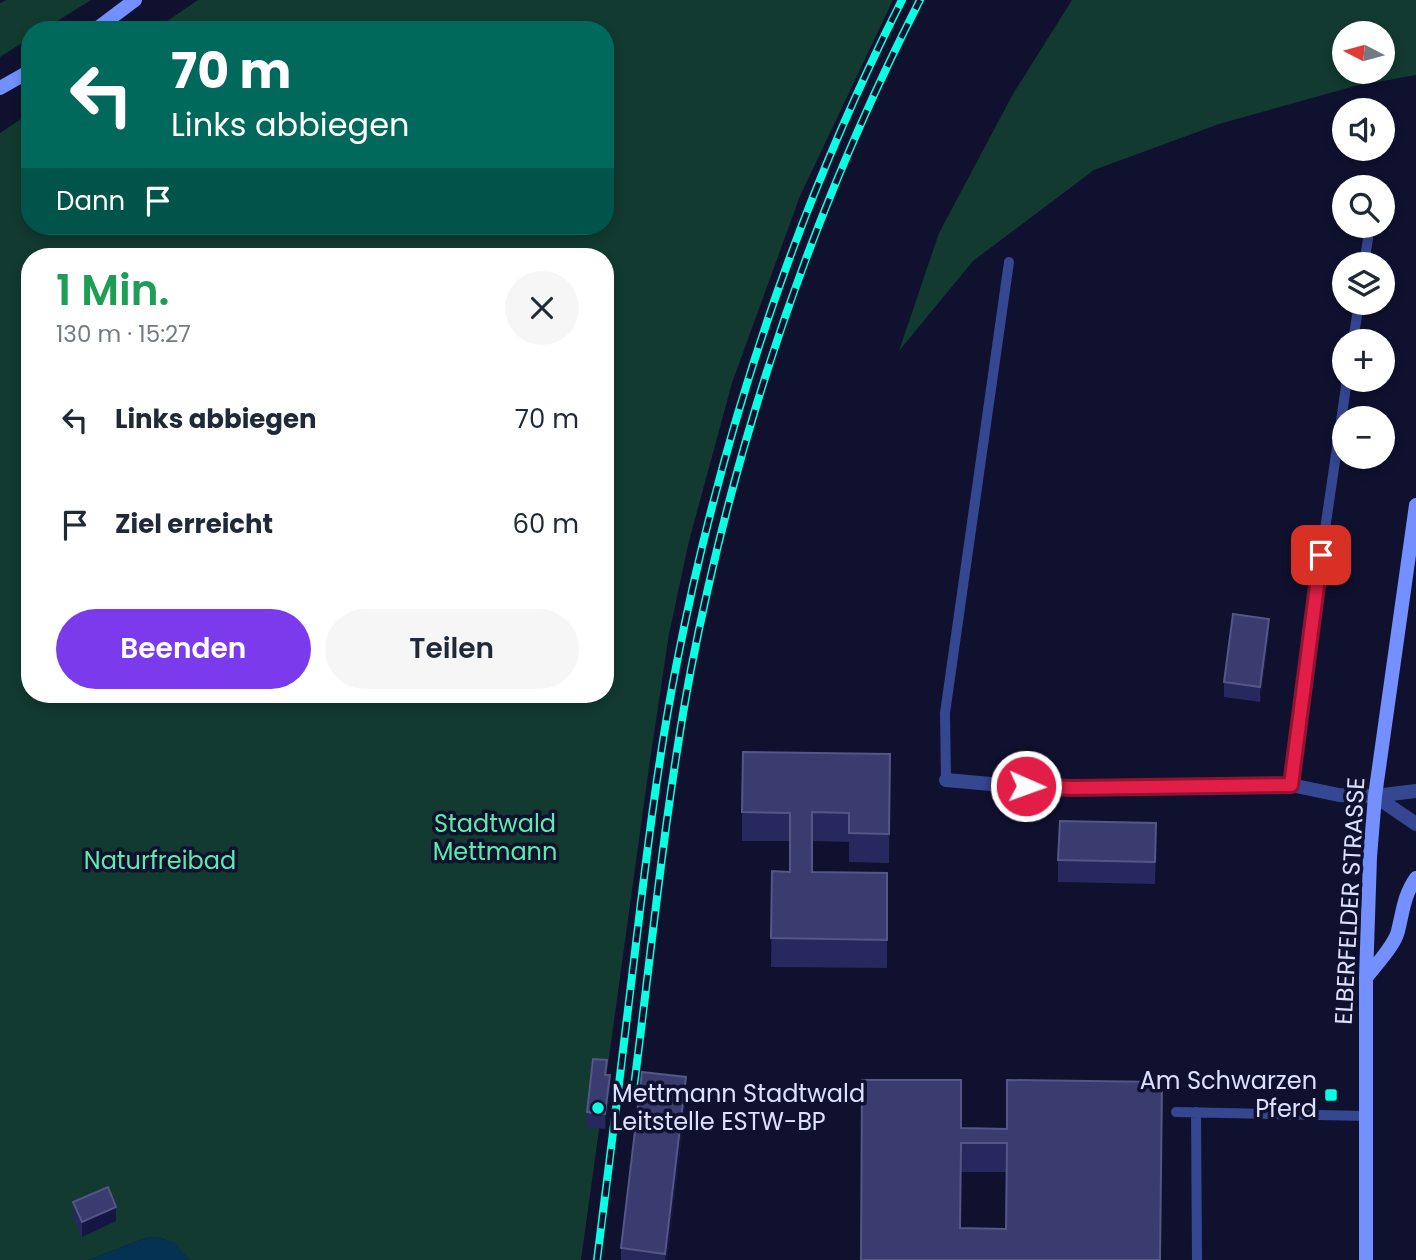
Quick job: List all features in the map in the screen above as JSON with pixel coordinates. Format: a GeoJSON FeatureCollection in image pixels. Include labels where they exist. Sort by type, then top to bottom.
{"type":"FeatureCollection","features":[{"type":"Feature","properties":{"kind":"main road"},"geometry":{"type":"LineString","coordinates":[[107,21],[135,0]]}},
{"type":"Feature","properties":{"kind":"main road"},"geometry":{"type":"LineString","coordinates":[[0,88],[21,76]]}},
{"type":"Feature","properties":{"kind":"main road","name":"ELBERFELDER STRASSE"},"geometry":{"type":"LineString","coordinates":[[1366,1260],[1366,978],[1370,857],[1416,505]]}},
{"type":"Feature","properties":{"kind":"main road"},"geometry":{"type":"LineString","coordinates":[[1366,978],[1398,934],[1407,891],[1416,878]]}},
{"type":"Feature","properties":{"kind":"street"},"geometry":{"type":"LineString","coordinates":[[946,780],[1073,788],[1291,785],[1339,795],[1376,796],[1416,790]]}},
{"type":"Feature","properties":{"kind":"street"},"geometry":{"type":"LineString","coordinates":[[1376,796],[1416,824]]}},
{"type":"Feature","properties":{"kind":"lane"},"geometry":{"type":"LineString","coordinates":[[946,780],[945,713],[1009,262]]}},
{"type":"Feature","properties":{"kind":"lane"},"geometry":{"type":"LineString","coordinates":[[1291,785],[1310,631],[1345,392]]}},
{"type":"Feature","properties":{"kind":"lane"},"geometry":{"type":"LineString","coordinates":[[1176,1112],[1367,1116]]}},
{"type":"Feature","properties":{"kind":"lane"},"geometry":{"type":"LineString","coordinates":[[1196,1112],[1197,1260]]}},
{"type":"Feature","properties":{"kind":"green space"},"geometry":{"type":"Polygon","coordinates":[[[6,0],[91,0],[57,21],[21,21],[21,44],[0,57],[0,3],[6,0]]]}},
{"type":"Feature","properties":{"kind":"green space"},"geometry":{"type":"Polygon","coordinates":[[[198,0],[893,0],[800,196],[732,383],[689,541],[669,634],[649,767],[581,1260],[189,1260],[170,1242],[153,1237],[88,1260],[0,1260],[0,133],[21,119],[21,235],[614,235],[614,21],[167,21],[198,0]]]}},
{"type":"Feature","properties":{"kind":"green space"},"geometry":{"type":"Polygon","coordinates":[[[1072,0],[1416,0],[1416,75],[1395,79],[1395,21],[1332,21],[1332,84],[1366,84],[1219,124],[1094,170],[973,261],[899,351],[939,233],[1013,94],[1072,0]]]}},
{"type":"Feature","properties":{"kind":"water"},"geometry":{"type":"Polygon","coordinates":[[[155,1237],[174,1242],[189,1260],[88,1260],[146,1238],[155,1237]]]}},
{"type":"Feature","properties":{"kind":"building"},"geometry":{"type":"Polygon","coordinates":[[[1233,614],[1269,619],[1260,687],[1224,682],[1233,614]]]}},
{"type":"Feature","properties":{"kind":"building"},"geometry":{"type":"Polygon","coordinates":[[[743,752],[890,754],[889,834],[849,833],[849,813],[812,812],[812,872],[887,873],[887,940],[771,938],[772,871],[790,872],[790,813],[742,812],[743,752]]]}},
{"type":"Feature","properties":{"kind":"building"},"geometry":{"type":"Polygon","coordinates":[[[1060,821],[1156,823],[1155,862],[1058,860],[1060,821]]]}},
{"type":"Feature","properties":{"kind":"building","name":"Mettmann Stadtwald Leitstelle ESTW-BP"},"geometry":{"type":"Polygon","coordinates":[[[593,1059],[607,1060],[605,1075],[610,1075],[605,1114],[587,1112],[593,1059]]]}},
{"type":"Feature","properties":{"kind":"building"},"geometry":{"type":"Polygon","coordinates":[[[642,1072],[686,1077],[665,1254],[621,1248],[642,1072]]]}},
{"type":"Feature","properties":{"kind":"building"},"geometry":{"type":"Polygon","coordinates":[[[862,1080],[961,1080],[961,1128],[1007,1129],[1007,1080],[1162,1082],[1160,1260],[861,1260],[862,1080]],[[961,1143],[960,1228],[1006,1229],[1007,1143],[961,1143]]]}},
{"type":"Feature","properties":{"kind":"building"},"geometry":{"type":"Polygon","coordinates":[[[108,1187],[116,1207],[82,1222],[73,1202],[108,1187]]]}},
{"type":"Feature","properties":{"kind":"railway"},"geometry":{"type":"LineString","coordinates":[[597,1260],[654,798],[695,576],[740,407],[796,241],[828,159],[902,0]]}},
{"type":"Feature","properties":{"kind":"railway"},"geometry":{"type":"LineString","coordinates":[[634,1086],[666,825],[682,721],[709,582],[731,496],[755,411],[812,243],[845,161],[920,0]]}},
{"type":"Feature","properties":{"kind":"place","name":"Am Schwarzen Pferd"},"geometry":{"type":"Point","coordinates":[1331,1095]}},
{"type":"Feature","properties":{"kind":"place","name":"Mettmann Stadtwald Leitstelle ESTW-BP"},"geometry":{"type":"Point","coordinates":[598,1108]}},
{"type":"Feature","properties":{"kind":"route"},"geometry":{"type":"LineString","coordinates":[[1026,786],[1073,788],[1291,785],[1321,555]]}},
{"type":"Feature","properties":{"kind":"park label","name":"Stadtwald Mettmann"},"geometry":{"type":"Point","coordinates":[495,838]}},
{"type":"Feature","properties":{"kind":"park label","name":"Naturfreibad"},"geometry":{"type":"Point","coordinates":[160,861]}}]}
